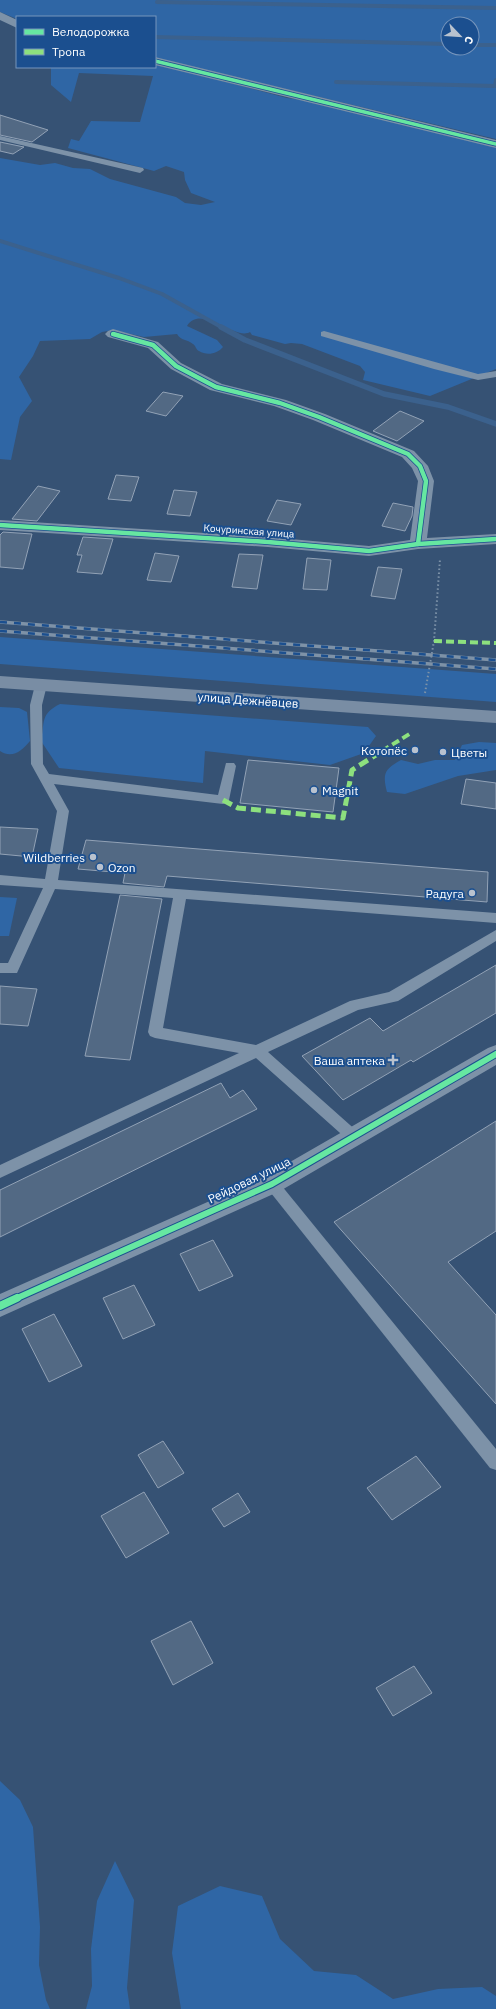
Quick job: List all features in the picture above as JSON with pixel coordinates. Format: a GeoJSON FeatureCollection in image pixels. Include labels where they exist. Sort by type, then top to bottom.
{"type":"FeatureCollection","features":[{"type":"Feature","properties":{"kind":"main road","name":"улица Дежнёвцев"},"geometry":{"type":"LineString","coordinates":[[0,682],[496,717]]}},
{"type":"Feature","properties":{"kind":"street"},"geometry":{"type":"LineString","coordinates":[[156,61],[496,144]]}},
{"type":"Feature","properties":{"kind":"street"},"geometry":{"type":"LineString","coordinates":[[113,334],[153,345],[176,366],[216,387],[293,408],[408,454],[420,466],[426,481],[418,544]]}},
{"type":"Feature","properties":{"kind":"street","name":"Кочуринская улица"},"geometry":{"type":"LineString","coordinates":[[0,524],[268,542],[369,551],[418,544],[496,539]]}},
{"type":"Feature","properties":{"kind":"street","name":"Рейдовая улица"},"geometry":{"type":"LineString","coordinates":[[0,1306],[272,1184],[496,1054]]}},
{"type":"Feature","properties":{"kind":"lane"},"geometry":{"type":"LineString","coordinates":[[0,138],[54,148],[140,170]]}},
{"type":"Feature","properties":{"kind":"lane"},"geometry":{"type":"LineString","coordinates":[[324,334],[437,367],[478,377],[496,374]]}},
{"type":"Feature","properties":{"kind":"lane"},"geometry":{"type":"LineString","coordinates":[[0,968],[12,970],[51,884],[63,812],[37,764],[36,705],[41,685]]}},
{"type":"Feature","properties":{"kind":"lane"},"geometry":{"type":"LineString","coordinates":[[44,778],[223,800],[230,766]]}},
{"type":"Feature","properties":{"kind":"lane"},"geometry":{"type":"LineString","coordinates":[[0,880],[496,918]]}},
{"type":"Feature","properties":{"kind":"lane"},"geometry":{"type":"LineString","coordinates":[[180,894],[155,1032],[257,1051],[354,1137]]}},
{"type":"Feature","properties":{"kind":"lane"},"geometry":{"type":"LineString","coordinates":[[0,1172],[355,1005],[392,997],[496,935]]}},
{"type":"Feature","properties":{"kind":"lane"},"geometry":{"type":"LineString","coordinates":[[272,1184],[496,1462]]}},
{"type":"Feature","properties":{"kind":"path"},"geometry":{"type":"LineString","coordinates":[[418,544],[440,557],[434,641],[426,687]]}},
{"type":"Feature","properties":{"kind":"shaded area"},"geometry":{"type":"Polygon","coordinates":[[[0,0],[496,0],[496,139],[156,58],[156,16],[16,16],[16,19],[0,12],[0,0]]]}},
{"type":"Feature","properties":{"kind":"shaded area"},"geometry":{"type":"Polygon","coordinates":[[[156,63],[287,98],[302,100],[496,144],[496,369],[430,396],[363,380],[365,372],[360,366],[302,344],[285,344],[252,335],[250,332],[236,332],[201,318],[193,320],[187,326],[217,340],[223,347],[212,354],[202,353],[197,350],[193,344],[180,338],[177,334],[144,337],[113,330],[102,332],[90,339],[40,341],[33,356],[19,377],[32,401],[20,417],[11,460],[0,459],[0,158],[40,165],[55,163],[73,168],[90,169],[110,179],[176,197],[185,203],[201,205],[215,202],[191,193],[185,180],[184,172],[166,166],[154,171],[68,148],[71,139],[79,141],[91,121],[140,122],[153,76],[79,73],[71,102],[51,85],[51,68],[156,68],[156,63]]]}},
{"type":"Feature","properties":{"kind":"shaded area"},"geometry":{"type":"Polygon","coordinates":[[[0,637],[496,674],[496,702],[0,664],[0,637]]]}},
{"type":"Feature","properties":{"kind":"shaded area"},"geometry":{"type":"Polygon","coordinates":[[[60,704],[368,727],[376,736],[364,753],[330,765],[205,751],[203,783],[59,768],[41,741],[43,724],[46,715],[49,711],[60,704]]]}},
{"type":"Feature","properties":{"kind":"shaded area"},"geometry":{"type":"Polygon","coordinates":[[[0,707],[19,708],[27,712],[30,741],[24,748],[13,754],[0,751],[0,707]]]}},
{"type":"Feature","properties":{"kind":"shaded area"},"geometry":{"type":"Polygon","coordinates":[[[479,742],[496,743],[496,770],[458,776],[405,794],[387,792],[385,780],[386,772],[391,766],[401,760],[418,764],[435,760],[455,760],[462,745],[479,742]]]}},
{"type":"Feature","properties":{"kind":"shaded area"},"geometry":{"type":"Polygon","coordinates":[[[0,897],[17,898],[9,936],[0,936],[0,897]]]}},
{"type":"Feature","properties":{"kind":"shaded area"},"geometry":{"type":"Polygon","coordinates":[[[0,1781],[20,1800],[33,1827],[40,1927],[39,1965],[46,2000],[50,2009],[0,2009],[0,1781]]]}},
{"type":"Feature","properties":{"kind":"shaded area"},"geometry":{"type":"Polygon","coordinates":[[[115,1861],[134,1900],[127,1988],[130,2009],[86,2009],[92,1986],[91,1949],[97,1901],[115,1861]]]}},
{"type":"Feature","properties":{"kind":"shaded area"},"geometry":{"type":"Polygon","coordinates":[[[220,1886],[262,1896],[280,1939],[314,1971],[356,1975],[393,1999],[438,1989],[482,1987],[496,1996],[496,2009],[181,2009],[172,1953],[178,1906],[220,1886]]]}},
{"type":"Feature","properties":{"kind":"building"},"geometry":{"type":"Polygon","coordinates":[[[0,115],[48,130],[32,142],[0,135],[0,115]]]}},
{"type":"Feature","properties":{"kind":"building"},"geometry":{"type":"Polygon","coordinates":[[[0,142],[24,147],[13,154],[0,151],[0,142]]]}},
{"type":"Feature","properties":{"kind":"building"},"geometry":{"type":"Polygon","coordinates":[[[163,392],[183,396],[166,416],[146,411],[163,392]]]}},
{"type":"Feature","properties":{"kind":"building"},"geometry":{"type":"Polygon","coordinates":[[[400,411],[424,421],[397,441],[373,431],[400,411]]]}},
{"type":"Feature","properties":{"kind":"building"},"geometry":{"type":"Polygon","coordinates":[[[116,475],[139,477],[131,501],[108,499],[116,475]]]}},
{"type":"Feature","properties":{"kind":"building"},"geometry":{"type":"Polygon","coordinates":[[[38,486],[60,491],[37,521],[12,519],[38,486]]]}},
{"type":"Feature","properties":{"kind":"building"},"geometry":{"type":"Polygon","coordinates":[[[174,490],[197,492],[190,516],[167,514],[174,490]]]}},
{"type":"Feature","properties":{"kind":"building"},"geometry":{"type":"Polygon","coordinates":[[[277,500],[301,504],[291,525],[267,521],[277,500]]]}},
{"type":"Feature","properties":{"kind":"building"},"geometry":{"type":"Polygon","coordinates":[[[393,503],[413,507],[412,516],[405,531],[382,526],[393,503]]]}},
{"type":"Feature","properties":{"kind":"building"},"geometry":{"type":"Polygon","coordinates":[[[3,532],[32,534],[23,569],[0,567],[0,535],[3,532]]]}},
{"type":"Feature","properties":{"kind":"building"},"geometry":{"type":"Polygon","coordinates":[[[83,537],[113,539],[102,574],[77,572],[82,555],[77,555],[83,537]]]}},
{"type":"Feature","properties":{"kind":"building"},"geometry":{"type":"Polygon","coordinates":[[[155,553],[179,556],[171,582],[147,580],[155,553]]]}},
{"type":"Feature","properties":{"kind":"building"},"geometry":{"type":"Polygon","coordinates":[[[239,554],[263,555],[257,589],[232,587],[239,554]]]}},
{"type":"Feature","properties":{"kind":"building"},"geometry":{"type":"Polygon","coordinates":[[[307,558],[331,560],[327,590],[303,589],[307,558]]]}},
{"type":"Feature","properties":{"kind":"building"},"geometry":{"type":"Polygon","coordinates":[[[378,567],[402,569],[395,599],[371,596],[378,567]]]}},
{"type":"Feature","properties":{"kind":"building"},"geometry":{"type":"Polygon","coordinates":[[[248,760],[339,768],[333,812],[240,803],[248,760]]]}},
{"type":"Feature","properties":{"kind":"building"},"geometry":{"type":"Polygon","coordinates":[[[466,779],[496,783],[496,809],[461,804],[466,779]]]}},
{"type":"Feature","properties":{"kind":"building"},"geometry":{"type":"Polygon","coordinates":[[[0,827],[38,829],[32,857],[0,854],[0,827]]]}},
{"type":"Feature","properties":{"kind":"building"},"geometry":{"type":"Polygon","coordinates":[[[86,840],[488,872],[487,902],[167,876],[164,887],[123,883],[125,873],[78,869],[86,840]]]}},
{"type":"Feature","properties":{"kind":"building"},"geometry":{"type":"Polygon","coordinates":[[[120,895],[162,899],[130,1060],[85,1056],[120,895]]]}},
{"type":"Feature","properties":{"kind":"building"},"geometry":{"type":"Polygon","coordinates":[[[496,965],[496,1013],[413,1062],[411,1060],[343,1100],[302,1056],[370,1018],[383,1031],[496,965]]]}},
{"type":"Feature","properties":{"kind":"building"},"geometry":{"type":"Polygon","coordinates":[[[0,986],[37,989],[28,1026],[0,1024],[0,986]]]}},
{"type":"Feature","properties":{"kind":"building"},"geometry":{"type":"Polygon","coordinates":[[[221,1083],[230,1098],[243,1090],[257,1109],[0,1237],[0,1190],[221,1083]]]}},
{"type":"Feature","properties":{"kind":"building"},"geometry":{"type":"Polygon","coordinates":[[[496,1121],[496,1231],[448,1262],[496,1315],[496,1404],[334,1222],[496,1121]]]}},
{"type":"Feature","properties":{"kind":"building"},"geometry":{"type":"Polygon","coordinates":[[[213,1240],[233,1276],[199,1291],[180,1254],[213,1240]]]}},
{"type":"Feature","properties":{"kind":"building"},"geometry":{"type":"Polygon","coordinates":[[[134,1285],[155,1325],[123,1339],[103,1298],[134,1285]]]}},
{"type":"Feature","properties":{"kind":"building"},"geometry":{"type":"Polygon","coordinates":[[[54,1314],[82,1366],[49,1382],[22,1329],[54,1314]]]}},
{"type":"Feature","properties":{"kind":"building"},"geometry":{"type":"Polygon","coordinates":[[[163,1441],[184,1473],[158,1488],[138,1455],[163,1441]]]}},
{"type":"Feature","properties":{"kind":"building"},"geometry":{"type":"Polygon","coordinates":[[[416,1456],[441,1487],[392,1520],[367,1488],[416,1456]]]}},
{"type":"Feature","properties":{"kind":"building"},"geometry":{"type":"Polygon","coordinates":[[[144,1492],[169,1533],[126,1558],[101,1516],[144,1492]]]}},
{"type":"Feature","properties":{"kind":"building"},"geometry":{"type":"Polygon","coordinates":[[[238,1493],[250,1512],[224,1527],[212,1509],[238,1493]]]}},
{"type":"Feature","properties":{"kind":"building"},"geometry":{"type":"Polygon","coordinates":[[[191,1621],[213,1663],[173,1685],[151,1641],[191,1621]]]}},
{"type":"Feature","properties":{"kind":"building"},"geometry":{"type":"Polygon","coordinates":[[[414,1666],[432,1693],[393,1716],[376,1688],[414,1666]]]}},
{"type":"Feature","properties":{"kind":"waterway"},"geometry":{"type":"LineString","coordinates":[[157,2],[496,8]]}},
{"type":"Feature","properties":{"kind":"waterway"},"geometry":{"type":"LineString","coordinates":[[156,37],[440,44]]}},
{"type":"Feature","properties":{"kind":"waterway"},"geometry":{"type":"LineString","coordinates":[[480,45],[496,45]]}},
{"type":"Feature","properties":{"kind":"waterway"},"geometry":{"type":"LineString","coordinates":[[336,82],[495,86],[496,80]]}},
{"type":"Feature","properties":{"kind":"waterway"},"geometry":{"type":"LineString","coordinates":[[0,241],[119,278],[162,294],[223,328]]}},
{"type":"Feature","properties":{"kind":"waterway"},"geometry":{"type":"LineString","coordinates":[[221,327],[245,340],[384,394],[448,407],[496,424]]}},
{"type":"Feature","properties":{"kind":"railway"},"geometry":{"type":"LineString","coordinates":[[0,622],[496,660]]}},
{"type":"Feature","properties":{"kind":"railway"},"geometry":{"type":"LineString","coordinates":[[0,631],[496,669]]}},
{"type":"Feature","properties":{"kind":"marked path"},"geometry":{"type":"LineString","coordinates":[[434,641],[496,643]]}},
{"type":"Feature","properties":{"kind":"marked path"},"geometry":{"type":"LineString","coordinates":[[223,800],[238,808],[343,818],[352,770],[411,733]]}},
{"type":"Feature","properties":{"kind":"cycle path"},"geometry":{"type":"LineString","coordinates":[[156,61],[496,144]]}},
{"type":"Feature","properties":{"kind":"cycle path"},"geometry":{"type":"LineString","coordinates":[[113,334],[153,345],[176,366],[216,387],[280,403],[319,417],[408,454],[420,466],[426,481],[418,544]]}},
{"type":"Feature","properties":{"kind":"cycle path"},"geometry":{"type":"LineString","coordinates":[[0,525],[268,542],[369,551],[418,544],[496,539]]}},
{"type":"Feature","properties":{"kind":"cycle path"},"geometry":{"type":"LineString","coordinates":[[0,1306],[272,1184],[496,1054]]}},
{"type":"Feature","properties":{"kind":"place","name":"Котопёс"},"geometry":{"type":"Point","coordinates":[415,750]}},
{"type":"Feature","properties":{"kind":"place","name":"Цветы"},"geometry":{"type":"Point","coordinates":[443,752]}},
{"type":"Feature","properties":{"kind":"place","name":"Magnit"},"geometry":{"type":"Point","coordinates":[314,790]}},
{"type":"Feature","properties":{"kind":"place","name":"Wildberries"},"geometry":{"type":"Point","coordinates":[93,857]}},
{"type":"Feature","properties":{"kind":"place","name":"Ozon"},"geometry":{"type":"Point","coordinates":[100,867]}},
{"type":"Feature","properties":{"kind":"place","name":"Радуга"},"geometry":{"type":"Point","coordinates":[472,893]}},
{"type":"Feature","properties":{"kind":"place","name":"Ваша аптека"},"geometry":{"type":"Point","coordinates":[393,1060]}}]}
